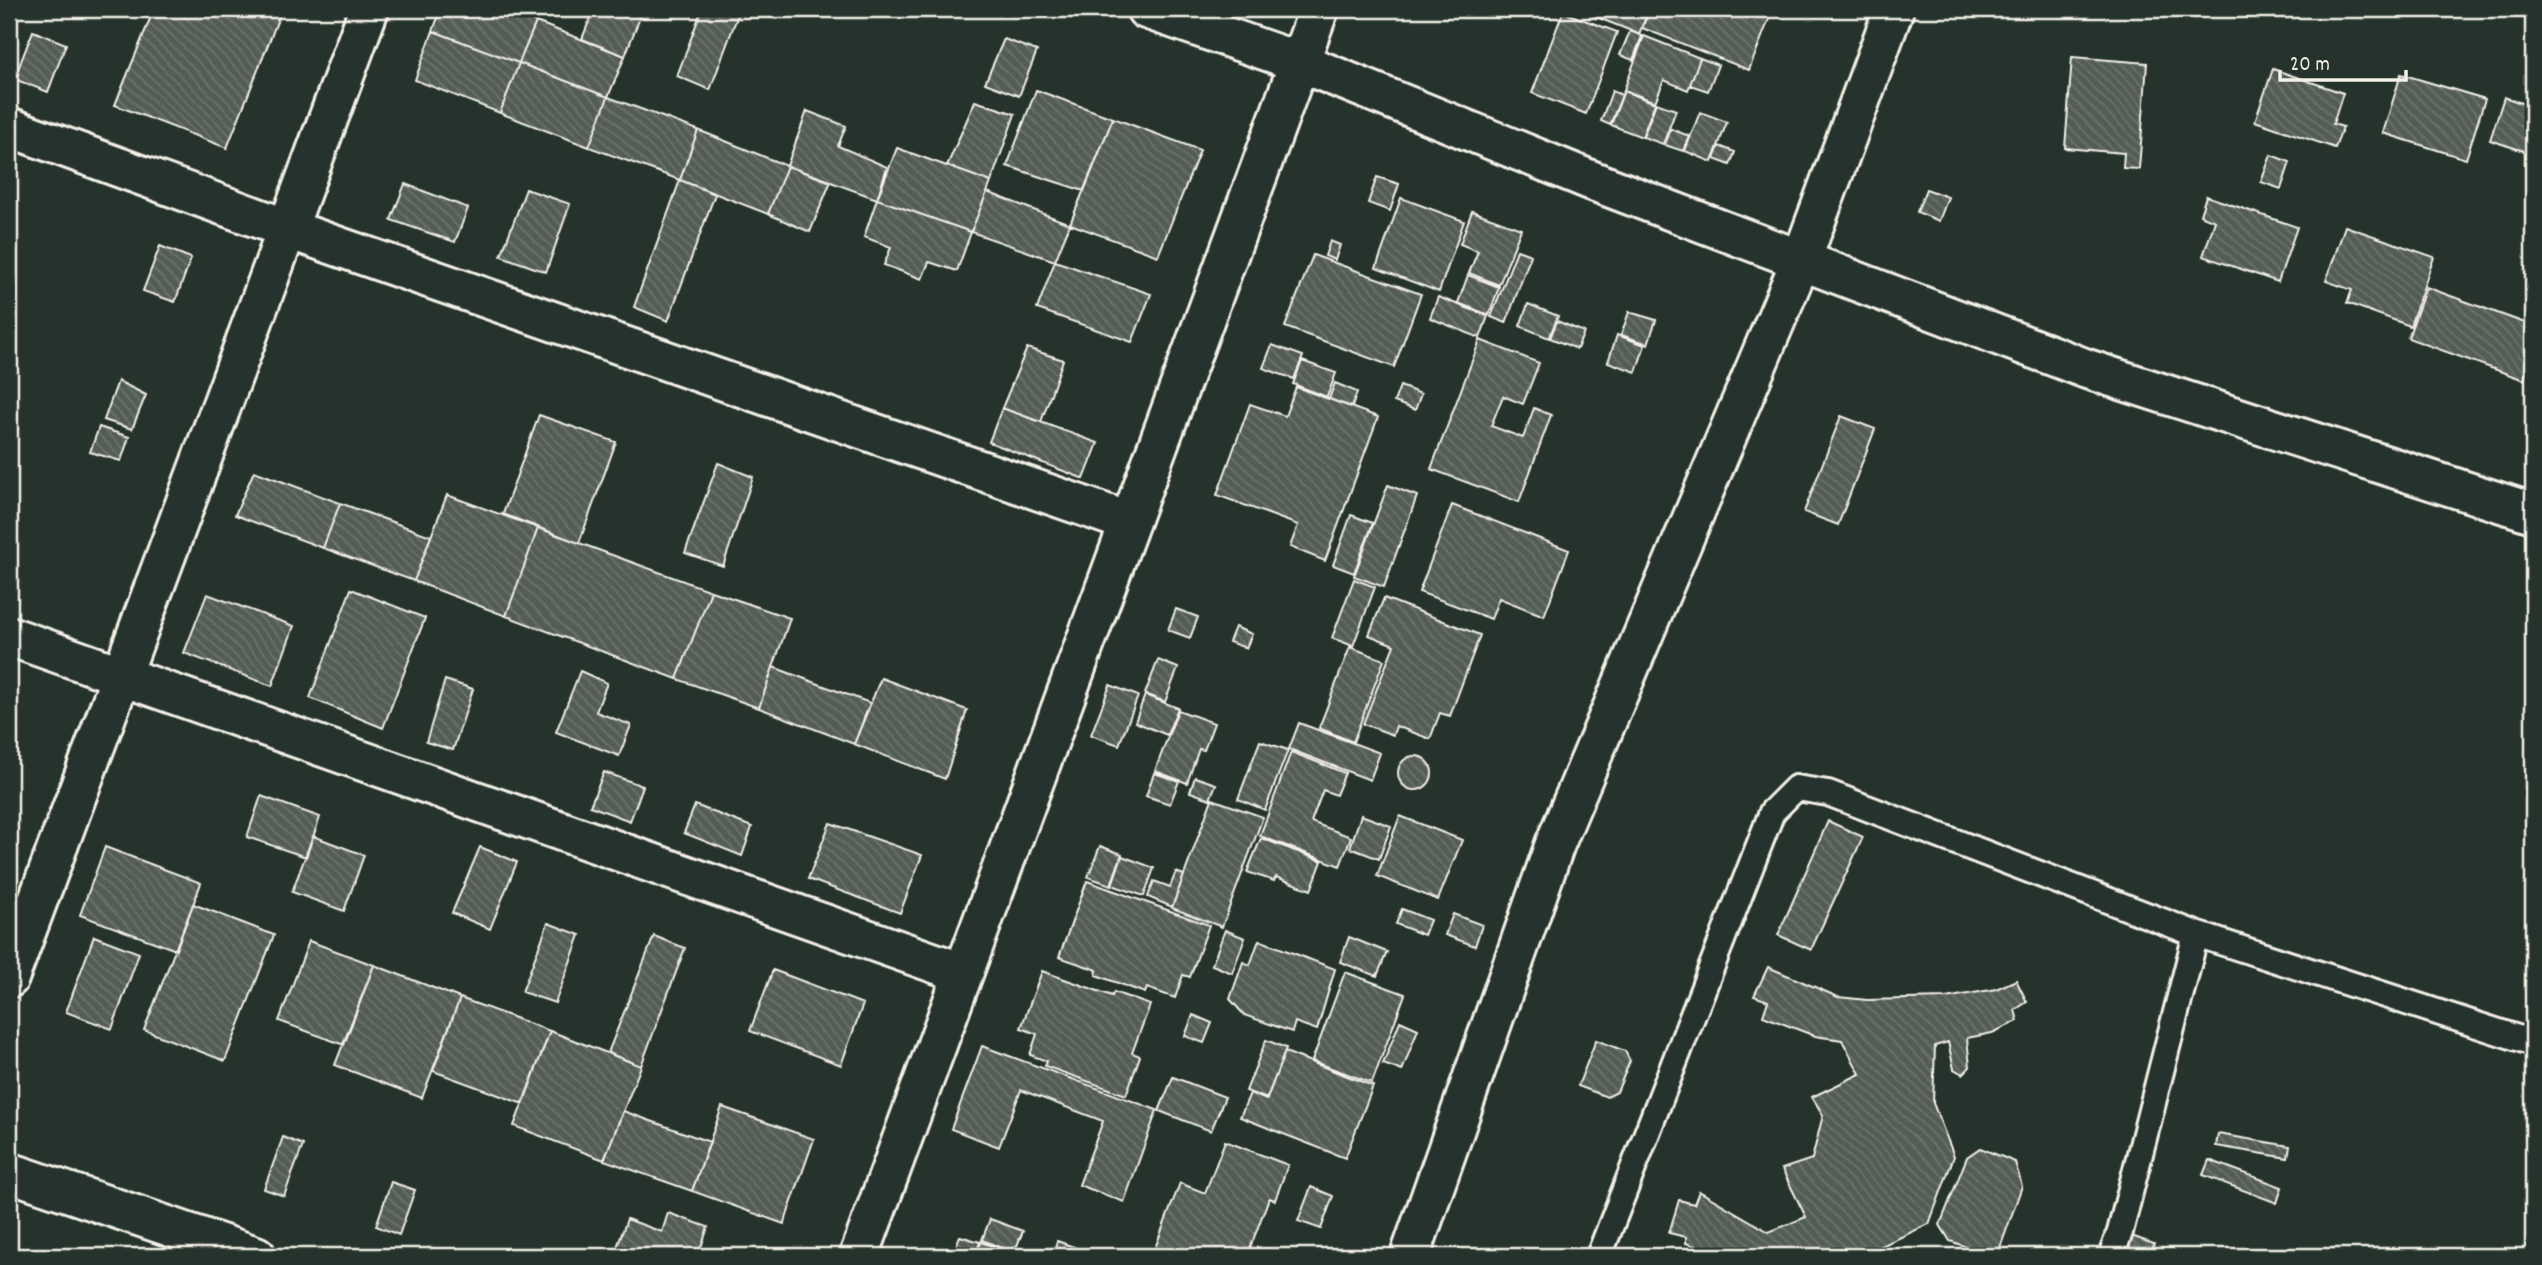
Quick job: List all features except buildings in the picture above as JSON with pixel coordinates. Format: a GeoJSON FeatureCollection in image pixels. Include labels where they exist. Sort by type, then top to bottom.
{"type":"FeatureCollection","features":[{"type":"Feature","properties":{"kind":"street"},"geometry":{"type":"LineString","coordinates":[[9,978],[285,228],[369,9]]}},
{"type":"Feature","properties":{"kind":"street"},"geometry":{"type":"LineString","coordinates":[[1146,9],[1300,62],[1593,181],[1802,258],[2087,369],[2533,513]]}},
{"type":"Feature","properties":{"kind":"street"},"geometry":{"type":"LineString","coordinates":[[859,1256],[1319,9]]}},
{"type":"Feature","properties":{"kind":"street"},"geometry":{"type":"LineString","coordinates":[[1410,1256],[1555,844],[1802,258],[1894,9]]}},
{"type":"Feature","properties":{"kind":"street"},"geometry":{"type":"LineString","coordinates":[[9,127],[285,228],[1129,522]]}},
{"type":"Feature","properties":{"kind":"street"},"geometry":{"type":"LineString","coordinates":[[9,636],[963,973]]}},
{"type":"Feature","properties":{"kind":"street"},"geometry":{"type":"LineString","coordinates":[[9,1172],[256,1256]]}},
{"type":"Feature","properties":{"kind":"lane"},"geometry":{"type":"LineString","coordinates":[[1599,1256],[1772,813],[1796,788],[1828,793],[2196,934],[2533,1043]]}},
{"type":"Feature","properties":{"kind":"lane"},"geometry":{"type":"LineString","coordinates":[[2111,1256],[2120,1232],[2196,934]]}}]}
